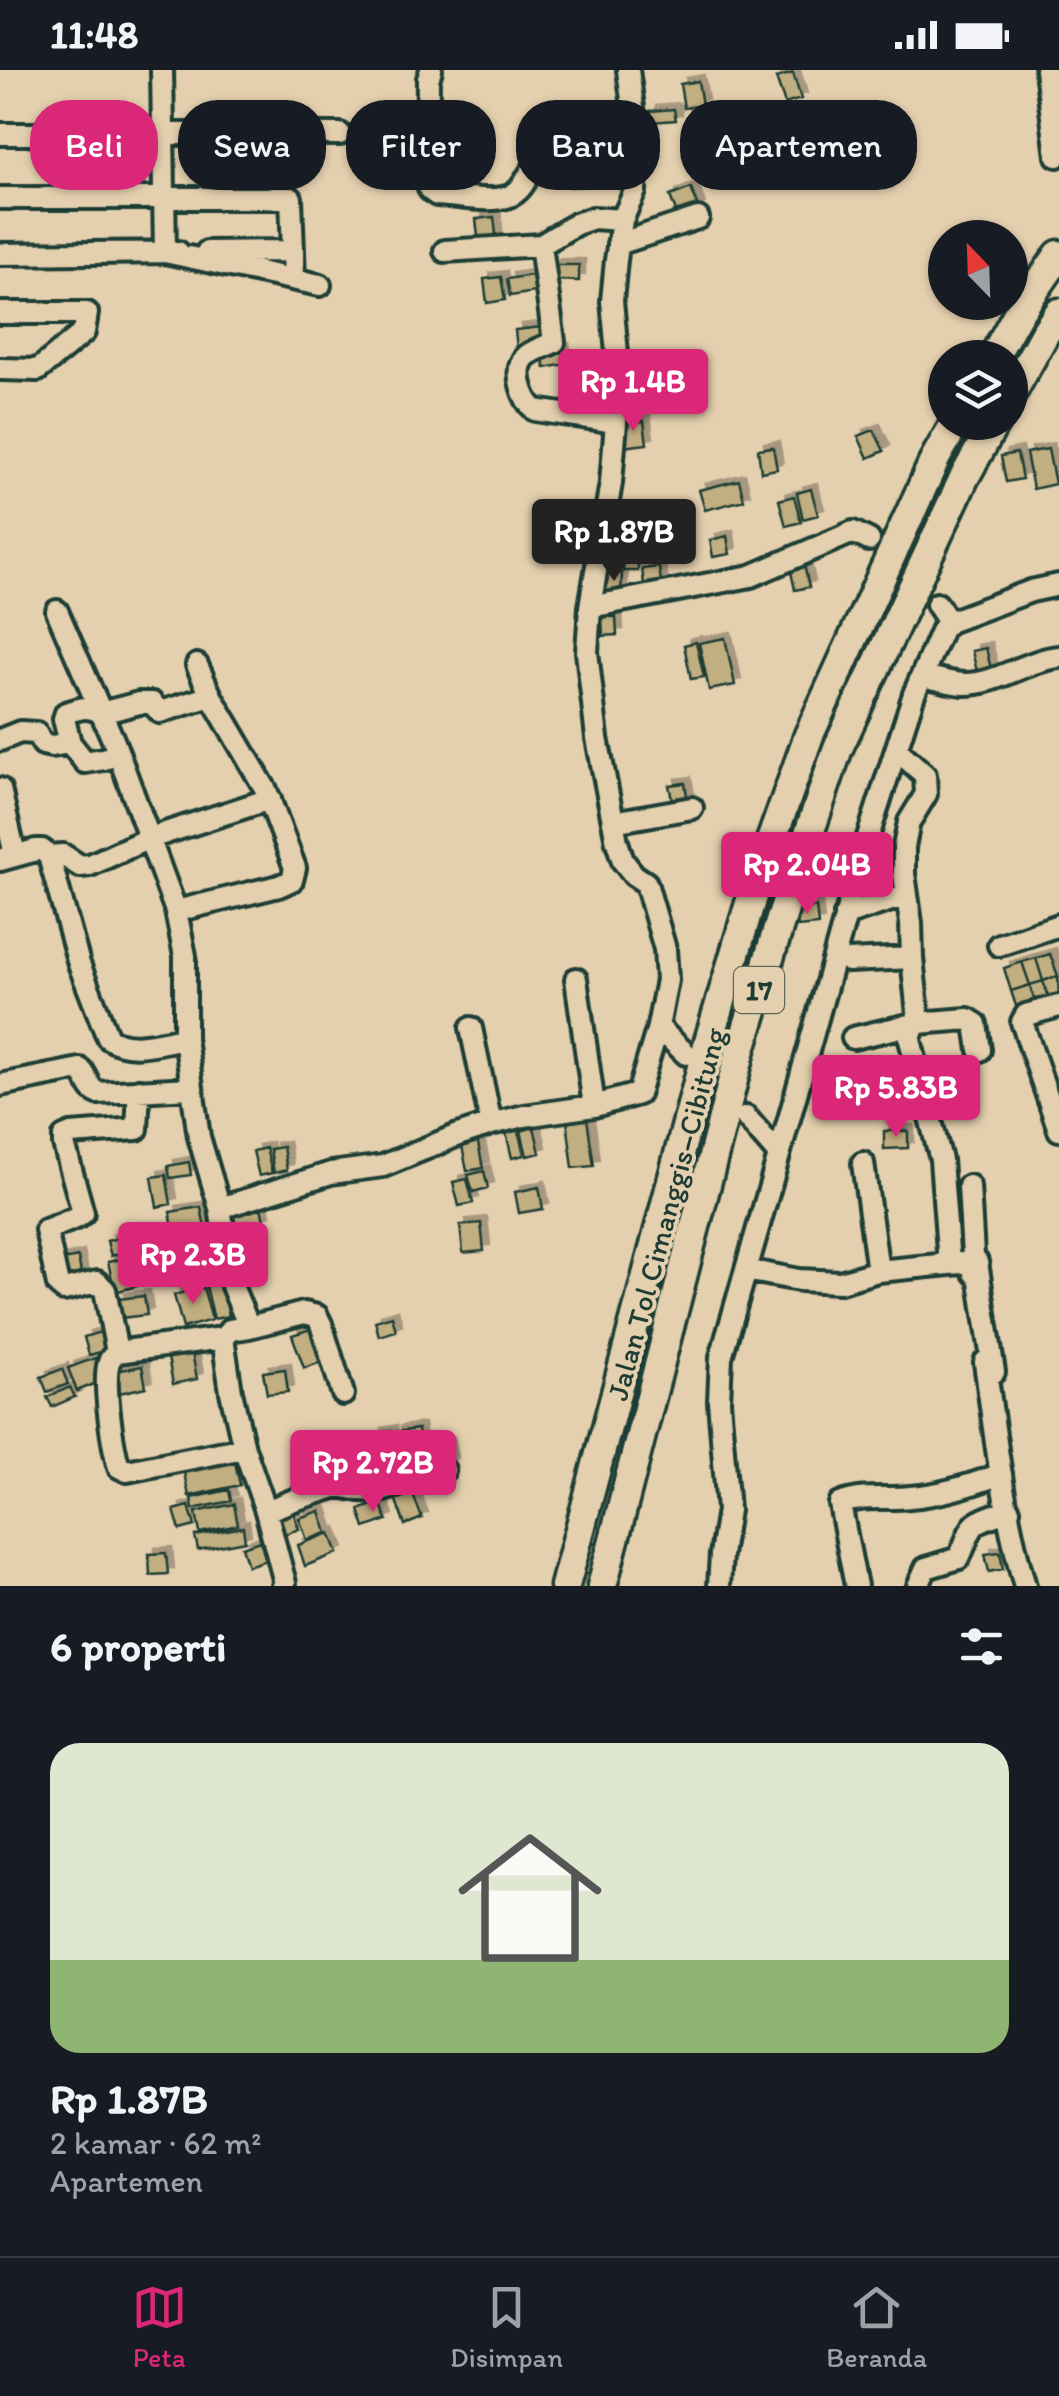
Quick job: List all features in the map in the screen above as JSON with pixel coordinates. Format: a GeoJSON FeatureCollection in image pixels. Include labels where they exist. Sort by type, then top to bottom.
{"type":"FeatureCollection","features":[{"type":"Feature","properties":{"kind":"highway"},"geometry":{"type":"LineString","coordinates":[[1003,340],[1059,255]]}},
{"type":"Feature","properties":{"kind":"highway"},"geometry":{"type":"LineString","coordinates":[[1028,363],[1059,313]]}},
{"type":"Feature","properties":{"kind":"highway","name":"Jalan Tol Cimanggis–Cibitung"},"geometry":{"type":"LineString","coordinates":[[565,1586],[709,1041],[756,884],[809,735],[946,440]]}},
{"type":"Feature","properties":{"kind":"highway","name":"Jalan Tol Cimanggis–Cibitung"},"geometry":{"type":"LineString","coordinates":[[602,1586],[741,1050],[796,872],[838,748],[985,440]]}},
{"type":"Feature","properties":{"kind":"street"},"geometry":{"type":"LineString","coordinates":[[162,70],[164,252]]}},
{"type":"Feature","properties":{"kind":"street"},"geometry":{"type":"LineString","coordinates":[[431,70],[427,182],[430,190],[437,195],[499,199],[519,190]]}},
{"type":"Feature","properties":{"kind":"street"},"geometry":{"type":"LineString","coordinates":[[1046,70],[1057,156]]}},
{"type":"Feature","properties":{"kind":"street"},"geometry":{"type":"LineString","coordinates":[[635,72],[635,100]]}},
{"type":"Feature","properties":{"kind":"street"},"geometry":{"type":"LineString","coordinates":[[0,134],[340,134]]}},
{"type":"Feature","properties":{"kind":"street"},"geometry":{"type":"LineString","coordinates":[[220,1208],[331,1173],[383,1166],[491,1124],[638,1094],[658,1028],[667,980],[665,950],[646,883],[623,861],[597,738],[587,652],[616,422],[619,374],[612,301],[622,220],[635,190]]}},
{"type":"Feature","properties":{"kind":"street"},"geometry":{"type":"LineString","coordinates":[[0,198],[291,198],[294,279]]}},
{"type":"Feature","properties":{"kind":"street"},"geometry":{"type":"LineString","coordinates":[[444,251],[541,245],[593,218],[622,220]]}},
{"type":"Feature","properties":{"kind":"street"},"geometry":{"type":"LineString","coordinates":[[618,244],[698,218]]}},
{"type":"Feature","properties":{"kind":"street"},"geometry":{"type":"LineString","coordinates":[[541,245],[554,342],[527,354],[520,365],[522,391],[535,410],[616,422]]}},
{"type":"Feature","properties":{"kind":"street"},"geometry":{"type":"LineString","coordinates":[[0,254],[293,251]]}},
{"type":"Feature","properties":{"kind":"street"},"geometry":{"type":"LineString","coordinates":[[164,252],[320,285]]}},
{"type":"Feature","properties":{"kind":"street"},"geometry":{"type":"LineString","coordinates":[[0,314],[87,314],[84,332],[38,370],[0,370]]}},
{"type":"Feature","properties":{"kind":"street"},"geometry":{"type":"LineString","coordinates":[[590,607],[750,576],[853,532],[869,540]]}},
{"type":"Feature","properties":{"kind":"street"},"geometry":{"type":"LineString","coordinates":[[719,1586],[728,1510],[719,1402],[722,1357],[845,915],[896,749],[922,676],[942,629],[949,622],[1032,591],[1059,586]]}},
{"type":"Feature","properties":{"kind":"street"},"geometry":{"type":"LineString","coordinates":[[937,604],[949,622]]}},
{"type":"Feature","properties":{"kind":"street"},"geometry":{"type":"LineString","coordinates":[[57,611],[118,754],[176,912],[185,956],[185,1038],[199,1138],[220,1208],[232,1286],[248,1327]]}},
{"type":"Feature","properties":{"kind":"street"},"geometry":{"type":"LineString","coordinates":[[922,676],[964,684],[1059,658]]}},
{"type":"Feature","properties":{"kind":"street"},"geometry":{"type":"LineString","coordinates":[[176,912],[279,886],[292,880],[296,868],[270,800],[198,666]]}},
{"type":"Feature","properties":{"kind":"street"},"geometry":{"type":"LineString","coordinates":[[118,754],[85,762],[70,743],[66,713],[92,708],[101,713],[139,703],[152,703],[160,712],[211,696]]}},
{"type":"Feature","properties":{"kind":"street"},"geometry":{"type":"LineString","coordinates":[[0,740],[20,732],[36,733],[43,744],[52,746],[70,743]]}},
{"type":"Feature","properties":{"kind":"street"},"geometry":{"type":"LineString","coordinates":[[896,749],[925,775],[926,794],[909,822],[904,847],[918,1023],[910,1040],[940,1160],[949,1264]]}},
{"type":"Feature","properties":{"kind":"street"},"geometry":{"type":"LineString","coordinates":[[0,788],[8,858],[36,850],[48,856],[79,964],[108,1038],[128,1047],[185,1038]]}},
{"type":"Feature","properties":{"kind":"street"},"geometry":{"type":"LineString","coordinates":[[48,856],[63,855],[80,866],[90,864],[148,839],[270,800]]}},
{"type":"Feature","properties":{"kind":"street"},"geometry":{"type":"LineString","coordinates":[[613,822],[692,808]]}},
{"type":"Feature","properties":{"kind":"street"},"geometry":{"type":"LineString","coordinates":[[845,915],[907,895]]}},
{"type":"Feature","properties":{"kind":"street"},"geometry":{"type":"LineString","coordinates":[[1000,945],[1059,925]]}},
{"type":"Feature","properties":{"kind":"street"},"geometry":{"type":"LineString","coordinates":[[848,961],[912,958]]}},
{"type":"Feature","properties":{"kind":"street"},"geometry":{"type":"LineString","coordinates":[[576,979],[594,1106]]}},
{"type":"Feature","properties":{"kind":"street"},"geometry":{"type":"LineString","coordinates":[[1059,1006],[1026,1015],[1022,1022],[1059,1130]]}},
{"type":"Feature","properties":{"kind":"street"},"geometry":{"type":"LineString","coordinates":[[853,1038],[918,1023],[968,1018],[978,1032],[980,1050]]}},
{"type":"Feature","properties":{"kind":"street"},"geometry":{"type":"LineString","coordinates":[[471,1028],[491,1124]]}},
{"type":"Feature","properties":{"kind":"street"},"geometry":{"type":"LineString","coordinates":[[658,1028],[686,1054]]}},
{"type":"Feature","properties":{"kind":"street"},"geometry":{"type":"LineString","coordinates":[[0,1085],[80,1068],[94,1092],[191,1088]]}},
{"type":"Feature","properties":{"kind":"street"},"geometry":{"type":"LineString","coordinates":[[117,1352],[106,1290],[97,1282],[60,1289],[46,1235],[50,1227],[83,1213],[64,1138],[71,1134],[138,1129],[139,1090]]}},
{"type":"Feature","properties":{"kind":"street"},"geometry":{"type":"LineString","coordinates":[[746,1117],[779,1155]]}},
{"type":"Feature","properties":{"kind":"street"},"geometry":{"type":"LineString","coordinates":[[863,1163],[878,1271]]}},
{"type":"Feature","properties":{"kind":"street"},"geometry":{"type":"LineString","coordinates":[[994,1372],[969,1186],[978,1318],[1001,1474],[1026,1586]]}},
{"type":"Feature","properties":{"kind":"street"},"geometry":{"type":"LineString","coordinates":[[746,1270],[799,1280],[840,1282],[878,1271],[977,1262]]}},
{"type":"Feature","properties":{"kind":"street"},"geometry":{"type":"LineString","coordinates":[[244,1448],[127,1471],[120,1467],[110,1415],[110,1359],[117,1352],[223,1338],[230,1330],[304,1313],[316,1316],[321,1324],[343,1394]]}},
{"type":"Feature","properties":{"kind":"street"},"geometry":{"type":"LineString","coordinates":[[223,1338],[244,1448],[266,1511],[283,1586]]}},
{"type":"Feature","properties":{"kind":"street"},"geometry":{"type":"LineString","coordinates":[[266,1511],[338,1486],[381,1491],[417,1475],[444,1470]]}},
{"type":"Feature","properties":{"kind":"street"},"geometry":{"type":"LineString","coordinates":[[856,1586],[840,1504],[858,1497],[910,1498],[966,1487],[1001,1474]]}},
{"type":"Feature","properties":{"kind":"street"},"geometry":{"type":"LineString","coordinates":[[918,1586],[926,1568],[959,1558],[975,1522],[1009,1510]]}},
{"type":"Feature","properties":{"kind":"building"},"geometry":{"type":"Polygon","coordinates":[[[793,73],[801,99],[784,100],[776,78],[793,73]]]}},
{"type":"Feature","properties":{"kind":"building"},"geometry":{"type":"Polygon","coordinates":[[[698,81],[701,100],[683,100],[680,84],[698,81]]]}},
{"type":"Feature","properties":{"kind":"building"},"geometry":{"type":"Polygon","coordinates":[[[674,109],[676,120],[660,121],[660,110],[674,109]]]}},
{"type":"Feature","properties":{"kind":"building"},"geometry":{"type":"Polygon","coordinates":[[[692,190],[699,209],[678,217],[670,196],[692,190]]]}},
{"type":"Feature","properties":{"kind":"building"},"geometry":{"type":"Polygon","coordinates":[[[494,217],[497,243],[479,245],[476,219],[494,217]]]}},
{"type":"Feature","properties":{"kind":"building"},"geometry":{"type":"Polygon","coordinates":[[[553,265],[579,265],[579,281],[552,280],[553,265]]]}},
{"type":"Feature","properties":{"kind":"building"},"geometry":{"type":"Polygon","coordinates":[[[532,275],[535,292],[510,296],[507,279],[532,275]]]}},
{"type":"Feature","properties":{"kind":"building"},"geometry":{"type":"Polygon","coordinates":[[[501,277],[505,300],[487,303],[484,279],[501,277]]]}},
{"type":"Feature","properties":{"kind":"building"},"geometry":{"type":"Polygon","coordinates":[[[542,327],[544,345],[517,349],[515,330],[542,327]]]}},
{"type":"Feature","properties":{"kind":"building"},"geometry":{"type":"Polygon","coordinates":[[[563,349],[566,364],[545,368],[542,353],[563,349]]]}},
{"type":"Feature","properties":{"kind":"building"},"geometry":{"type":"Polygon","coordinates":[[[644,421],[647,444],[622,447],[620,424],[644,421]]]}},
{"type":"Feature","properties":{"kind":"building"},"geometry":{"type":"Polygon","coordinates":[[[874,430],[884,451],[868,458],[858,436],[874,430]]]}},
{"type":"Feature","properties":{"kind":"building"},"geometry":{"type":"Polygon","coordinates":[[[773,447],[777,469],[761,472],[758,449],[773,447]]]}},
{"type":"Feature","properties":{"kind":"building"},"geometry":{"type":"Polygon","coordinates":[[[1048,449],[1055,484],[1033,489],[1026,453],[1048,449]]]}},
{"type":"Feature","properties":{"kind":"building"},"geometry":{"type":"Polygon","coordinates":[[[1017,453],[1022,479],[1006,482],[1001,456],[1017,453]]]}},
{"type":"Feature","properties":{"kind":"building"},"geometry":{"type":"Polygon","coordinates":[[[739,480],[744,500],[705,510],[699,490],[739,480]]]}},
{"type":"Feature","properties":{"kind":"building"},"geometry":{"type":"Polygon","coordinates":[[[811,489],[818,515],[803,519],[797,493],[811,489]]]}},
{"type":"Feature","properties":{"kind":"building"},"geometry":{"type":"Polygon","coordinates":[[[794,496],[801,522],[786,526],[779,500],[794,496]]]}},
{"type":"Feature","properties":{"kind":"building"},"geometry":{"type":"Polygon","coordinates":[[[727,536],[730,554],[713,557],[710,540],[727,536]]]}},
{"type":"Feature","properties":{"kind":"building"},"geometry":{"type":"Polygon","coordinates":[[[624,548],[638,548],[638,571],[623,571],[624,548]]]}},
{"type":"Feature","properties":{"kind":"building"},"geometry":{"type":"Polygon","coordinates":[[[804,564],[809,587],[795,590],[790,567],[804,564]]]}},
{"type":"Feature","properties":{"kind":"building"},"geometry":{"type":"Polygon","coordinates":[[[659,567],[662,589],[645,591],[642,569],[659,567]]]}},
{"type":"Feature","properties":{"kind":"building"},"geometry":{"type":"Polygon","coordinates":[[[606,572],[622,573],[621,595],[605,594],[606,572]]]}},
{"type":"Feature","properties":{"kind":"building"},"geometry":{"type":"Polygon","coordinates":[[[602,617],[616,617],[617,635],[603,636],[602,617]]]}},
{"type":"Feature","properties":{"kind":"building"},"geometry":{"type":"Polygon","coordinates":[[[725,638],[735,685],[709,690],[699,643],[725,638]]]}},
{"type":"Feature","properties":{"kind":"building"},"geometry":{"type":"Polygon","coordinates":[[[696,642],[704,677],[691,679],[684,645],[696,642]]]}},
{"type":"Feature","properties":{"kind":"building"},"geometry":{"type":"Polygon","coordinates":[[[986,648],[992,673],[978,676],[972,651],[986,648]]]}},
{"type":"Feature","properties":{"kind":"building"},"geometry":{"type":"Polygon","coordinates":[[[685,783],[688,802],[673,804],[669,785],[685,783]]]}},
{"type":"Feature","properties":{"kind":"building"},"geometry":{"type":"Polygon","coordinates":[[[816,907],[818,925],[798,927],[796,909],[816,907]]]}},
{"type":"Feature","properties":{"kind":"building"},"geometry":{"type":"Polygon","coordinates":[[[1050,954],[1058,976],[1043,981],[1036,958],[1050,954]]]}},
{"type":"Feature","properties":{"kind":"building"},"geometry":{"type":"Polygon","coordinates":[[[1036,958],[1043,981],[1030,985],[1022,962],[1036,958]]]}},
{"type":"Feature","properties":{"kind":"building"},"geometry":{"type":"Polygon","coordinates":[[[1022,962],[1030,985],[1011,991],[1004,968],[1022,962]]]}},
{"type":"Feature","properties":{"kind":"building"},"geometry":{"type":"Polygon","coordinates":[[[1058,976],[1059,1002],[1051,1004],[1043,981],[1058,976]]]}},
{"type":"Feature","properties":{"kind":"building"},"geometry":{"type":"Polygon","coordinates":[[[1043,981],[1051,1004],[1037,1009],[1030,985],[1043,981]]]}},
{"type":"Feature","properties":{"kind":"building"},"geometry":{"type":"Polygon","coordinates":[[[1030,985],[1037,1009],[1019,1015],[1011,991],[1030,985]]]}},
{"type":"Feature","properties":{"kind":"building"},"geometry":{"type":"Polygon","coordinates":[[[587,1118],[594,1166],[573,1168],[567,1121],[587,1118]]]}},
{"type":"Feature","properties":{"kind":"building"},"geometry":{"type":"Polygon","coordinates":[[[534,1127],[540,1153],[527,1156],[521,1131],[534,1127]]]}},
{"type":"Feature","properties":{"kind":"building"},"geometry":{"type":"Polygon","coordinates":[[[518,1130],[524,1155],[512,1158],[506,1133],[518,1130]]]}},
{"type":"Feature","properties":{"kind":"building"},"geometry":{"type":"Polygon","coordinates":[[[884,1131],[908,1131],[908,1148],[884,1149],[884,1131]]]}},
{"type":"Feature","properties":{"kind":"building"},"geometry":{"type":"Polygon","coordinates":[[[477,1138],[483,1168],[467,1171],[461,1141],[477,1138]]]}},
{"type":"Feature","properties":{"kind":"building"},"geometry":{"type":"Polygon","coordinates":[[[283,1147],[287,1170],[274,1173],[270,1149],[283,1147]]]}},
{"type":"Feature","properties":{"kind":"building"},"geometry":{"type":"Polygon","coordinates":[[[266,1148],[272,1173],[259,1176],[253,1151],[266,1148]]]}},
{"type":"Feature","properties":{"kind":"building"},"geometry":{"type":"Polygon","coordinates":[[[189,1162],[191,1175],[170,1178],[168,1166],[189,1162]]]}},
{"type":"Feature","properties":{"kind":"building"},"geometry":{"type":"Polygon","coordinates":[[[484,1171],[488,1188],[473,1192],[468,1175],[484,1171]]]}},
{"type":"Feature","properties":{"kind":"building"},"geometry":{"type":"Polygon","coordinates":[[[166,1175],[171,1204],[157,1207],[152,1177],[166,1175]]]}},
{"type":"Feature","properties":{"kind":"building"},"geometry":{"type":"Polygon","coordinates":[[[467,1179],[473,1203],[459,1206],[453,1182],[467,1179]]]}},
{"type":"Feature","properties":{"kind":"building"},"geometry":{"type":"Polygon","coordinates":[[[539,1187],[543,1209],[519,1213],[515,1192],[539,1187]]]}},
{"type":"Feature","properties":{"kind":"building"},"geometry":{"type":"Polygon","coordinates":[[[201,1207],[206,1234],[175,1239],[170,1212],[201,1207]]]}},
{"type":"Feature","properties":{"kind":"building"},"geometry":{"type":"Polygon","coordinates":[[[261,1207],[264,1221],[236,1228],[233,1213],[261,1207]]]}},
{"type":"Feature","properties":{"kind":"building"},"geometry":{"type":"Polygon","coordinates":[[[481,1223],[484,1251],[463,1253],[460,1225],[481,1223]]]}},
{"type":"Feature","properties":{"kind":"building"},"geometry":{"type":"Polygon","coordinates":[[[259,1227],[265,1255],[243,1259],[237,1232],[259,1227]]]}},
{"type":"Feature","properties":{"kind":"building"},"geometry":{"type":"Polygon","coordinates":[[[137,1233],[141,1248],[111,1256],[107,1241],[137,1233]]]}},
{"type":"Feature","properties":{"kind":"building"},"geometry":{"type":"Polygon","coordinates":[[[78,1257],[82,1278],[62,1282],[58,1261],[78,1257]]]}},
{"type":"Feature","properties":{"kind":"building"},"geometry":{"type":"Polygon","coordinates":[[[130,1257],[137,1286],[115,1292],[108,1262],[130,1257]]]}},
{"type":"Feature","properties":{"kind":"building"},"geometry":{"type":"Polygon","coordinates":[[[146,1259],[150,1279],[138,1282],[134,1262],[146,1259]]]}},
{"type":"Feature","properties":{"kind":"building"},"geometry":{"type":"Polygon","coordinates":[[[222,1282],[229,1316],[214,1319],[206,1286],[222,1282]]]}},
{"type":"Feature","properties":{"kind":"building"},"geometry":{"type":"Polygon","coordinates":[[[203,1287],[212,1320],[183,1328],[174,1295],[203,1287]]]}},
{"type":"Feature","properties":{"kind":"building"},"geometry":{"type":"Polygon","coordinates":[[[144,1296],[147,1315],[120,1318],[118,1299],[144,1296]]]}},
{"type":"Feature","properties":{"kind":"building"},"geometry":{"type":"Polygon","coordinates":[[[392,1316],[396,1331],[379,1336],[375,1321],[392,1316]]]}},
{"type":"Feature","properties":{"kind":"building"},"geometry":{"type":"Polygon","coordinates":[[[314,1328],[325,1361],[304,1368],[292,1335],[314,1328]]]}},
{"type":"Feature","properties":{"kind":"building"},"geometry":{"type":"Polygon","coordinates":[[[107,1330],[112,1349],[89,1355],[84,1337],[107,1330]]]}},
{"type":"Feature","properties":{"kind":"building"},"geometry":{"type":"Polygon","coordinates":[[[191,1347],[197,1379],[173,1384],[167,1352],[191,1347]]]}},
{"type":"Feature","properties":{"kind":"building"},"geometry":{"type":"Polygon","coordinates":[[[95,1358],[104,1380],[77,1391],[68,1368],[95,1358]]]}},
{"type":"Feature","properties":{"kind":"building"},"geometry":{"type":"Polygon","coordinates":[[[142,1366],[146,1387],[115,1394],[111,1372],[142,1366]]]}},
{"type":"Feature","properties":{"kind":"building"},"geometry":{"type":"Polygon","coordinates":[[[62,1369],[68,1384],[47,1392],[41,1377],[62,1369]]]}},
{"type":"Feature","properties":{"kind":"building"},"geometry":{"type":"Polygon","coordinates":[[[285,1369],[288,1392],[267,1394],[263,1372],[285,1369]]]}},
{"type":"Feature","properties":{"kind":"building"},"geometry":{"type":"Polygon","coordinates":[[[70,1387],[75,1397],[52,1407],[47,1397],[70,1387]]]}},
{"type":"Feature","properties":{"kind":"building"},"geometry":{"type":"Polygon","coordinates":[[[418,1429],[420,1445],[397,1447],[395,1432],[418,1429]]]}},
{"type":"Feature","properties":{"kind":"building"},"geometry":{"type":"Polygon","coordinates":[[[391,1431],[394,1449],[379,1451],[376,1434],[391,1431]]]}},
{"type":"Feature","properties":{"kind":"building"},"geometry":{"type":"Polygon","coordinates":[[[448,1443],[452,1464],[419,1470],[415,1449],[448,1443]]]}},
{"type":"Feature","properties":{"kind":"building"},"geometry":{"type":"Polygon","coordinates":[[[373,1444],[377,1465],[358,1469],[354,1448],[373,1444]]]}},
{"type":"Feature","properties":{"kind":"building"},"geometry":{"type":"Polygon","coordinates":[[[396,1451],[401,1475],[387,1478],[382,1454],[396,1451]]]}},
{"type":"Feature","properties":{"kind":"building"},"geometry":{"type":"Polygon","coordinates":[[[233,1453],[240,1485],[189,1496],[182,1464],[233,1453]]]}},
{"type":"Feature","properties":{"kind":"building"},"geometry":{"type":"Polygon","coordinates":[[[411,1489],[422,1518],[405,1525],[394,1495],[411,1489]]]}},
{"type":"Feature","properties":{"kind":"building"},"geometry":{"type":"Polygon","coordinates":[[[229,1490],[231,1501],[193,1509],[191,1498],[229,1490]]]}},
{"type":"Feature","properties":{"kind":"building"},"geometry":{"type":"Polygon","coordinates":[[[380,1502],[387,1520],[365,1528],[359,1510],[380,1502]]]}},
{"type":"Feature","properties":{"kind":"building"},"geometry":{"type":"Polygon","coordinates":[[[234,1504],[238,1525],[200,1533],[196,1512],[234,1504]]]}},
{"type":"Feature","properties":{"kind":"building"},"geometry":{"type":"Polygon","coordinates":[[[189,1506],[195,1526],[180,1530],[174,1510],[189,1506]]]}},
{"type":"Feature","properties":{"kind":"building"},"geometry":{"type":"Polygon","coordinates":[[[320,1511],[327,1533],[307,1540],[299,1518],[320,1511]]]}},
{"type":"Feature","properties":{"kind":"building"},"geometry":{"type":"Polygon","coordinates":[[[293,1512],[299,1529],[285,1534],[279,1517],[293,1512]]]}},
{"type":"Feature","properties":{"kind":"building"},"geometry":{"type":"Polygon","coordinates":[[[243,1527],[245,1541],[198,1550],[195,1536],[243,1527]]]}},
{"type":"Feature","properties":{"kind":"building"},"geometry":{"type":"Polygon","coordinates":[[[330,1533],[338,1553],[305,1566],[298,1545],[330,1533]]]}},
{"type":"Feature","properties":{"kind":"building"},"geometry":{"type":"Polygon","coordinates":[[[260,1541],[266,1560],[248,1566],[242,1547],[260,1541]]]}},
{"type":"Feature","properties":{"kind":"building"},"geometry":{"type":"Polygon","coordinates":[[[1000,1552],[1003,1569],[989,1572],[985,1554],[1000,1552]]]}},
{"type":"Feature","properties":{"kind":"building"},"geometry":{"type":"Polygon","coordinates":[[[166,1553],[168,1574],[150,1575],[149,1554],[166,1553]]]}}]}
